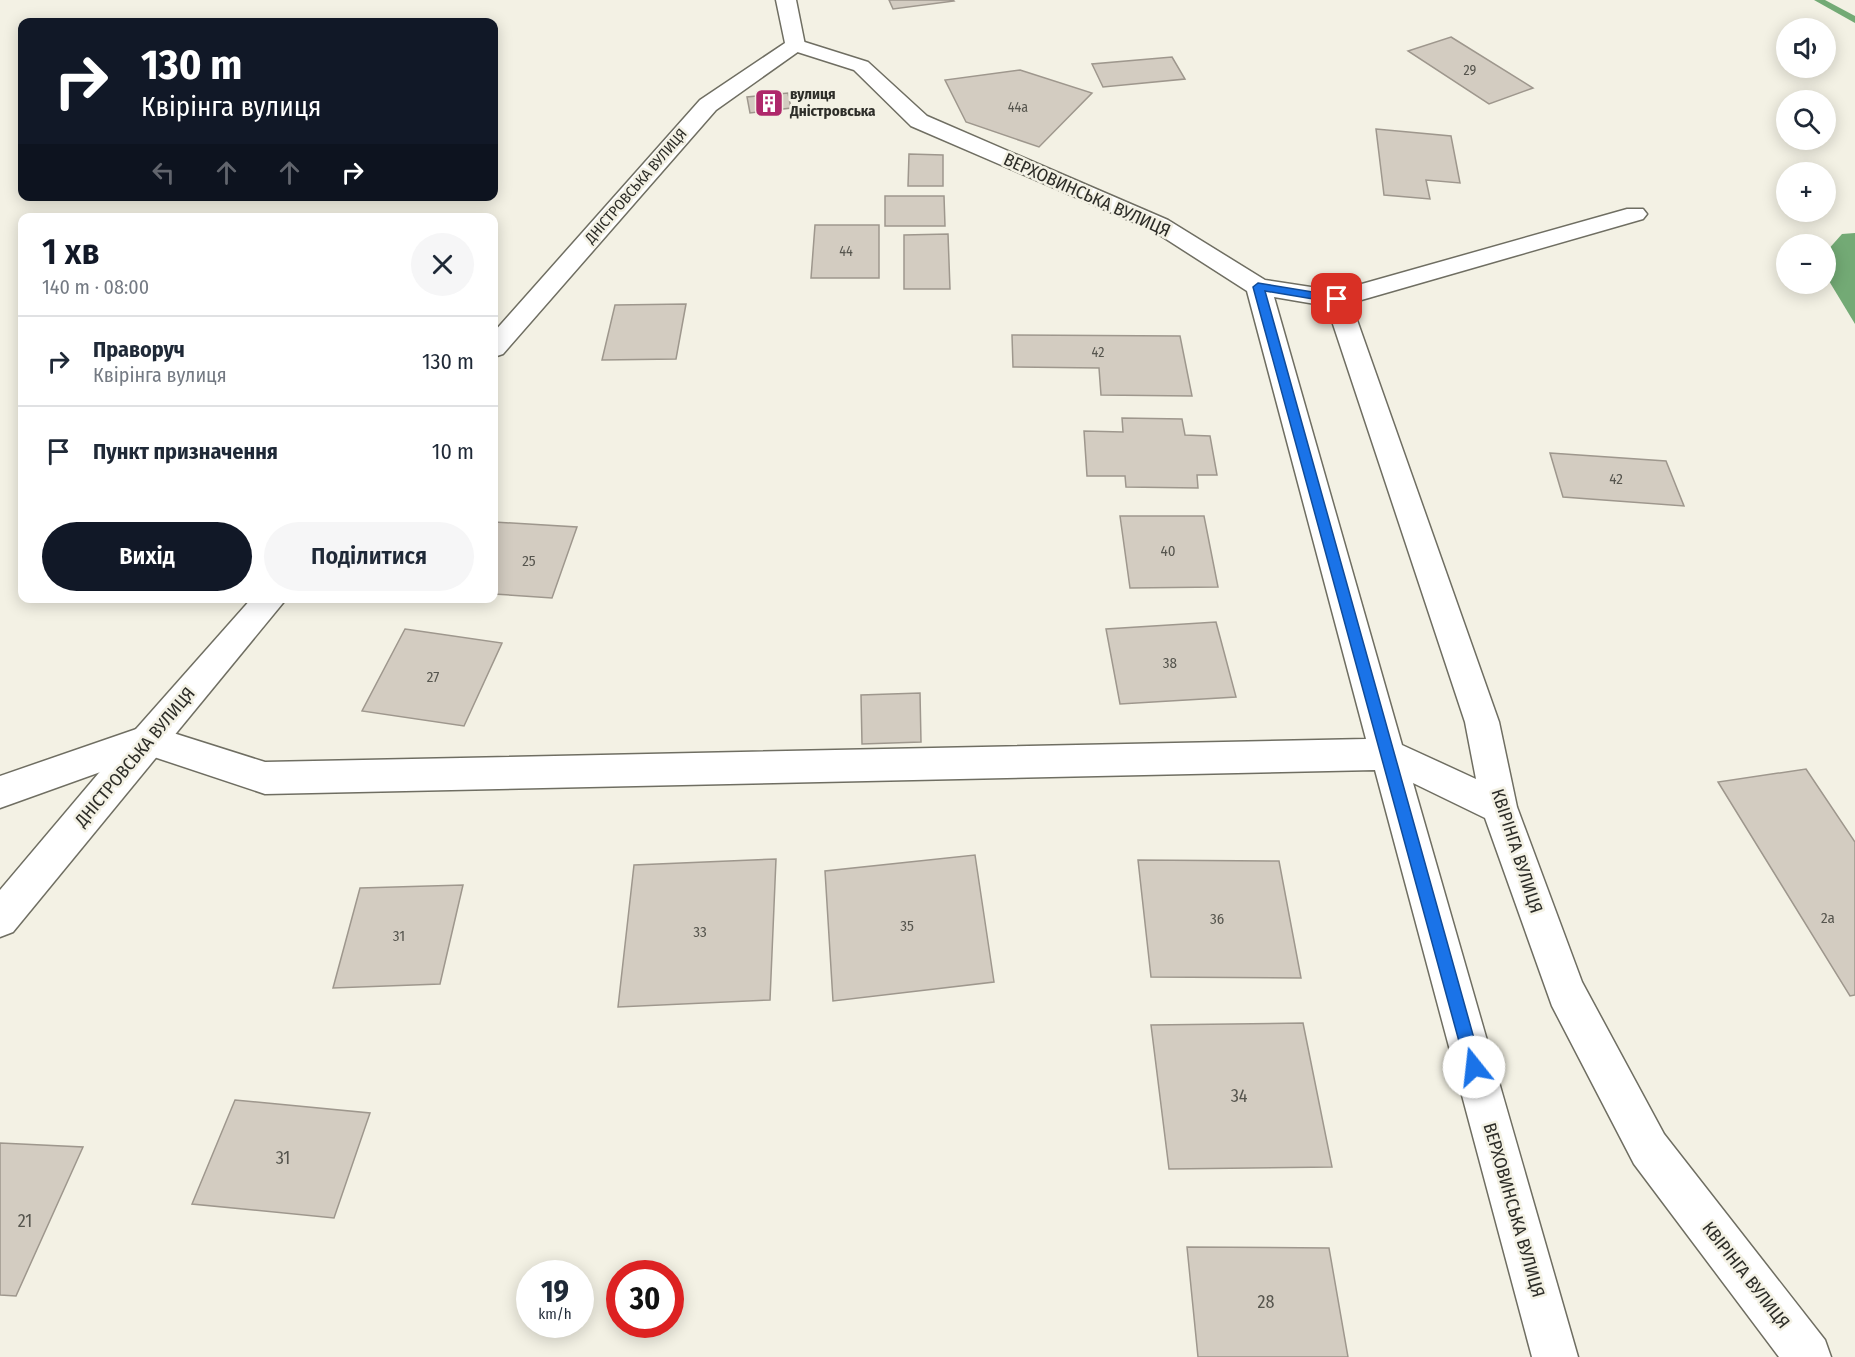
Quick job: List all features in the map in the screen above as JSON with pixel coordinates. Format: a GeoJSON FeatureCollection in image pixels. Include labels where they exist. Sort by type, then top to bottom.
{"type":"FeatureCollection","features":[{"type":"Feature","properties":{"kind":"street"},"geometry":{"type":"LineString","coordinates":[[786,0],[795,45]]}},
{"type":"Feature","properties":{"kind":"street","name":"ВЕРХОВИНСЬКА ВУЛИЦЯ"},"geometry":{"type":"LineString","coordinates":[[795,45],[861,66],[919,121],[1160,225],[1258,287],[1555,1357]]}},
{"type":"Feature","properties":{"kind":"street","name":"ДНІСТРОВСЬКА ВУЛИЦЯ"},"geometry":{"type":"LineString","coordinates":[[498,343],[708,105],[795,45]]}},
{"type":"Feature","properties":{"kind":"street"},"geometry":{"type":"LineString","coordinates":[[1258,287],[1337,299],[1635,214]]}},
{"type":"Feature","properties":{"kind":"street","name":"КВІРІНГА ВУЛИЦЯ"},"geometry":{"type":"LineString","coordinates":[[1337,299],[1482,722],[1499,807],[1566,992],[1649,1149],[1808,1357]]}},
{"type":"Feature","properties":{"kind":"street","name":"ДНІСТРОВСЬКА ВУЛИЦЯ"},"geometry":{"type":"LineString","coordinates":[[0,919],[148,740],[268,603]]}},
{"type":"Feature","properties":{"kind":"street"},"geometry":{"type":"LineString","coordinates":[[0,792],[59,769],[148,740],[265,778],[1387,754],[1499,807]]}},
{"type":"Feature","properties":{"kind":"shaded area"},"geometry":{"type":"Polygon","coordinates":[[[1855,233],[1855,324],[1836,293],[1836,241],[1842,234],[1855,233]]]}},
{"type":"Feature","properties":{"kind":"building"},"geometry":{"type":"Polygon","coordinates":[[[889,0],[953,0],[954,1],[893,9],[889,0]]]}},
{"type":"Feature","properties":{"kind":"building"},"geometry":{"type":"Polygon","coordinates":[[[1451,37],[1533,88],[1489,104],[1408,51],[1451,37]]]}},
{"type":"Feature","properties":{"kind":"building"},"geometry":{"type":"Polygon","coordinates":[[[1172,57],[1185,79],[1103,87],[1092,64],[1172,57]]]}},
{"type":"Feature","properties":{"kind":"building"},"geometry":{"type":"Polygon","coordinates":[[[1020,70],[1092,93],[1039,147],[966,122],[945,80],[1020,70]]]}},
{"type":"Feature","properties":{"kind":"building","name":"вулиця Дністровська"},"geometry":{"type":"Polygon","coordinates":[[[788,93],[791,108],[750,113],[747,97],[788,93]]]}},
{"type":"Feature","properties":{"kind":"building"},"geometry":{"type":"Polygon","coordinates":[[[1376,129],[1451,136],[1460,183],[1426,180],[1430,199],[1384,195],[1376,129]]]}},
{"type":"Feature","properties":{"kind":"building"},"geometry":{"type":"Polygon","coordinates":[[[909,154],[943,155],[943,186],[908,186],[909,154]]]}},
{"type":"Feature","properties":{"kind":"building"},"geometry":{"type":"Polygon","coordinates":[[[885,196],[944,196],[945,226],[885,226],[885,196]]]}},
{"type":"Feature","properties":{"kind":"building"},"geometry":{"type":"Polygon","coordinates":[[[815,225],[879,225],[879,278],[811,278],[815,225]]]}},
{"type":"Feature","properties":{"kind":"building"},"geometry":{"type":"Polygon","coordinates":[[[948,234],[950,289],[904,289],[904,235],[948,234]]]}},
{"type":"Feature","properties":{"kind":"building"},"geometry":{"type":"Polygon","coordinates":[[[686,304],[676,359],[602,360],[615,305],[686,304]]]}},
{"type":"Feature","properties":{"kind":"building"},"geometry":{"type":"Polygon","coordinates":[[[1012,335],[1180,336],[1192,396],[1101,395],[1099,368],[1013,367],[1012,335]]]}},
{"type":"Feature","properties":{"kind":"building"},"geometry":{"type":"Polygon","coordinates":[[[1122,418],[1182,419],[1185,435],[1210,436],[1217,475],[1197,475],[1198,488],[1126,487],[1125,476],[1087,476],[1084,431],[1123,432],[1122,418]]]}},
{"type":"Feature","properties":{"kind":"building"},"geometry":{"type":"Polygon","coordinates":[[[1550,453],[1666,461],[1684,506],[1563,497],[1550,453]]]}},
{"type":"Feature","properties":{"kind":"building"},"geometry":{"type":"Polygon","coordinates":[[[1120,516],[1204,516],[1218,587],[1130,588],[1120,516]]]}},
{"type":"Feature","properties":{"kind":"building"},"geometry":{"type":"Polygon","coordinates":[[[498,522],[577,527],[552,598],[498,594],[498,522]]]}},
{"type":"Feature","properties":{"kind":"building"},"geometry":{"type":"Polygon","coordinates":[[[1216,622],[1236,697],[1120,704],[1106,629],[1216,622]]]}},
{"type":"Feature","properties":{"kind":"building"},"geometry":{"type":"Polygon","coordinates":[[[405,629],[502,643],[464,726],[362,711],[405,629]]]}},
{"type":"Feature","properties":{"kind":"building"},"geometry":{"type":"Polygon","coordinates":[[[920,693],[921,742],[862,744],[861,695],[920,693]]]}},
{"type":"Feature","properties":{"kind":"building"},"geometry":{"type":"Polygon","coordinates":[[[1806,769],[1855,842],[1855,995],[1850,996],[1718,782],[1806,769]]]}},
{"type":"Feature","properties":{"kind":"building"},"geometry":{"type":"Polygon","coordinates":[[[975,855],[994,982],[833,1001],[825,871],[975,855]]]}},
{"type":"Feature","properties":{"kind":"building"},"geometry":{"type":"Polygon","coordinates":[[[776,859],[770,1000],[618,1007],[634,865],[776,859]]]}},
{"type":"Feature","properties":{"kind":"building"},"geometry":{"type":"Polygon","coordinates":[[[1138,860],[1279,861],[1301,978],[1151,977],[1138,860]]]}},
{"type":"Feature","properties":{"kind":"building"},"geometry":{"type":"Polygon","coordinates":[[[463,885],[440,984],[333,988],[360,888],[463,885]]]}},
{"type":"Feature","properties":{"kind":"building"},"geometry":{"type":"Polygon","coordinates":[[[1303,1023],[1332,1167],[1169,1169],[1151,1025],[1303,1023]]]}},
{"type":"Feature","properties":{"kind":"building"},"geometry":{"type":"Polygon","coordinates":[[[235,1100],[370,1113],[334,1218],[192,1204],[235,1100]]]}},
{"type":"Feature","properties":{"kind":"building"},"geometry":{"type":"Polygon","coordinates":[[[0,1143],[83,1147],[16,1296],[0,1295],[0,1143]]]}},
{"type":"Feature","properties":{"kind":"building"},"geometry":{"type":"Polygon","coordinates":[[[1187,1247],[1329,1248],[1348,1357],[1198,1357],[1187,1247]]]}},
{"type":"Feature","properties":{"kind":"waterway"},"geometry":{"type":"LineString","coordinates":[[1818,0],[1855,20]]}},
{"type":"Feature","properties":{"kind":"place","name":"вулиця Дністровська"},"geometry":{"type":"Point","coordinates":[769,103]}},
{"type":"Feature","properties":{"kind":"route"},"geometry":{"type":"LineString","coordinates":[[1337,299],[1258,287],[1474,1067]]}}]}
